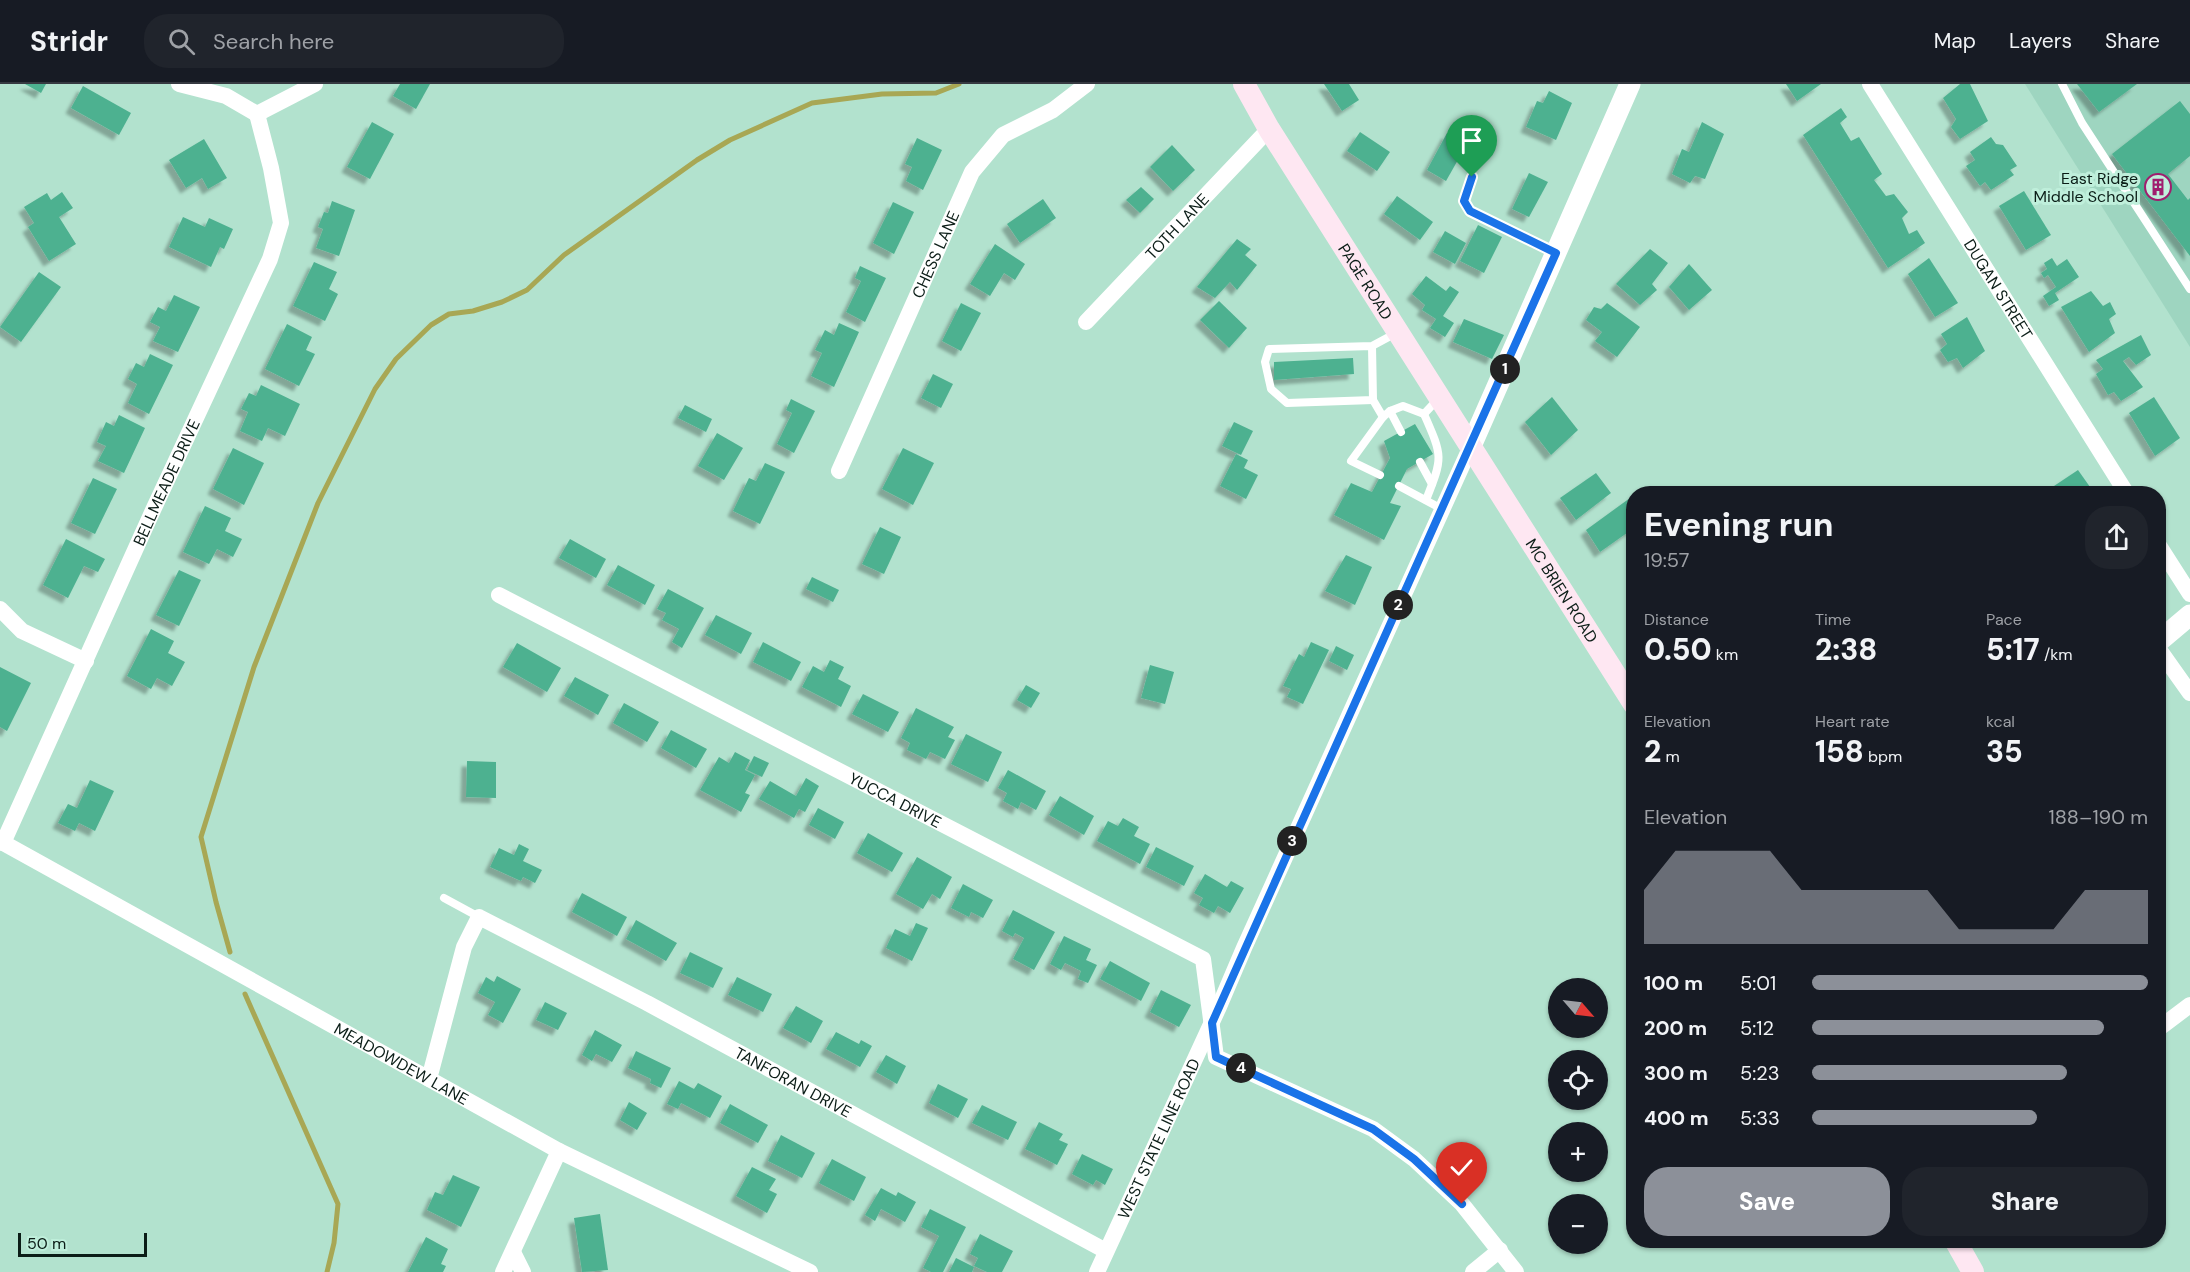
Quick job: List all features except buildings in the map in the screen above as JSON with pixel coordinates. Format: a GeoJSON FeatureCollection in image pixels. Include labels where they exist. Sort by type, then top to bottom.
{"type":"FeatureCollection","features":[{"type":"Feature","properties":{"kind":"main road","name":"PAGE ROAD"},"geometry":{"type":"LineString","coordinates":[[1244,84],[1269,129],[1490,478]]}},
{"type":"Feature","properties":{"kind":"main road","name":"MC BRIEN ROAD"},"geometry":{"type":"LineString","coordinates":[[1490,478],[1626,691]]}},
{"type":"Feature","properties":{"kind":"main road"},"geometry":{"type":"LineString","coordinates":[[1960,1248],[1973,1272]]}},
{"type":"Feature","properties":{"kind":"street"},"geometry":{"type":"LineString","coordinates":[[178,84],[226,96],[257,114],[315,84]]}},
{"type":"Feature","properties":{"kind":"street","name":"CHESS LANE"},"geometry":{"type":"LineString","coordinates":[[838,471],[972,172],[1003,135],[1053,110],[1087,84]]}},
{"type":"Feature","properties":{"kind":"street","name":"WEST STATE LINE ROAD"},"geometry":{"type":"LineString","coordinates":[[1096,1272],[1212,1023],[1471,446],[1630,84]]}},
{"type":"Feature","properties":{"kind":"street","name":"DUGAN STREET"},"geometry":{"type":"LineString","coordinates":[[1870,84],[2122,486]]}},
{"type":"Feature","properties":{"kind":"street","name":"BELLMEADE DRIVE"},"geometry":{"type":"LineString","coordinates":[[1,842],[270,259],[282,223],[257,114]]}},
{"type":"Feature","properties":{"kind":"street","name":"TOTH LANE"},"geometry":{"type":"LineString","coordinates":[[1086,322],[1269,129]]}},
{"type":"Feature","properties":{"kind":"street"},"geometry":{"type":"LineString","coordinates":[[2166,556],[2190,594]]}},
{"type":"Feature","properties":{"kind":"street","name":"YUCCA DRIVE"},"geometry":{"type":"LineString","coordinates":[[499,595],[1203,959],[1216,1057],[1373,1129],[1414,1159],[1462,1204],[1500,1250]]}},
{"type":"Feature","properties":{"kind":"street"},"geometry":{"type":"LineString","coordinates":[[0,609],[22,631],[86,661]]}},
{"type":"Feature","properties":{"kind":"street"},"geometry":{"type":"LineString","coordinates":[[2166,635],[2190,615]]}},
{"type":"Feature","properties":{"kind":"street"},"geometry":{"type":"LineString","coordinates":[[2166,659],[2190,693]]}},
{"type":"Feature","properties":{"kind":"street","name":"MEADOWDEW LANE"},"geometry":{"type":"LineString","coordinates":[[1,842],[559,1151],[805,1271]]}},
{"type":"Feature","properties":{"kind":"street"},"geometry":{"type":"LineString","coordinates":[[429,1079],[464,947],[479,917]]}},
{"type":"Feature","properties":{"kind":"street","name":"TANFORAN DRIVE"},"geometry":{"type":"LineString","coordinates":[[479,917],[647,1003],[1106,1251]]}},
{"type":"Feature","properties":{"kind":"street"},"geometry":{"type":"LineString","coordinates":[[2166,1023],[2190,1005]]}},
{"type":"Feature","properties":{"kind":"street"},"geometry":{"type":"LineString","coordinates":[[503,1272],[559,1151]]}},
{"type":"Feature","properties":{"kind":"street"},"geometry":{"type":"LineString","coordinates":[[1473,1272],[1500,1250],[1516,1272]]}},
{"type":"Feature","properties":{"kind":"street"},"geometry":{"type":"LineString","coordinates":[[513,1252],[523,1272]]}},
{"type":"Feature","properties":{"kind":"lane"},"geometry":{"type":"LineString","coordinates":[[2062,84],[2082,123],[2190,289]]}},
{"type":"Feature","properties":{"kind":"lane"},"geometry":{"type":"LineString","coordinates":[[1472,177],[1464,201],[1470,211],[1556,253]]}},
{"type":"Feature","properties":{"kind":"lane"},"geometry":{"type":"LineString","coordinates":[[1372,400],[1287,404],[1271,389],[1265,362],[1269,349],[1372,346],[1398,332]]}},
{"type":"Feature","properties":{"kind":"lane"},"geometry":{"type":"LineString","coordinates":[[1372,346],[1372,400],[1401,432]]}},
{"type":"Feature","properties":{"kind":"lane"},"geometry":{"type":"LineString","coordinates":[[1424,414],[1440,397]]}},
{"type":"Feature","properties":{"kind":"lane"},"geometry":{"type":"LineString","coordinates":[[1380,476],[1351,461],[1386,414],[1403,406],[1424,414],[1439,447],[1439,467],[1426,500]]}},
{"type":"Feature","properties":{"kind":"lane"},"geometry":{"type":"LineString","coordinates":[[1420,462],[1432,484]]}},
{"type":"Feature","properties":{"kind":"lane"},"geometry":{"type":"LineString","coordinates":[[1399,486],[1442,509]]}},
{"type":"Feature","properties":{"kind":"lane","name":"TANFORAN DRIVE"},"geometry":{"type":"LineString","coordinates":[[444,898],[479,917]]}},
{"type":"Feature","properties":{"kind":"shaded area"},"geometry":{"type":"Polygon","coordinates":[[[2025,84],[2190,84],[2190,347],[2025,84]]]}},
{"type":"Feature","properties":{"kind":"waterway"},"geometry":{"type":"LineString","coordinates":[[230,952],[201,837],[254,667],[318,503],[375,389],[396,359],[431,325],[449,314],[473,311],[502,302],[527,290],[564,255],[697,160],[730,140],[812,103],[882,94],[936,93],[959,84]]}},
{"type":"Feature","properties":{"kind":"waterway"},"geometry":{"type":"LineString","coordinates":[[245,994],[338,1204],[334,1243],[327,1272]]}},
{"type":"Feature","properties":{"kind":"place","name":"East Ridge Middle School"},"geometry":{"type":"Point","coordinates":[2158,187]}},
{"type":"Feature","properties":{"kind":"route"},"geometry":{"type":"LineString","coordinates":[[1462,1204],[1414,1159],[1373,1129],[1216,1057],[1212,1023],[1556,253],[1470,211],[1464,201],[1472,177]]}}]}
